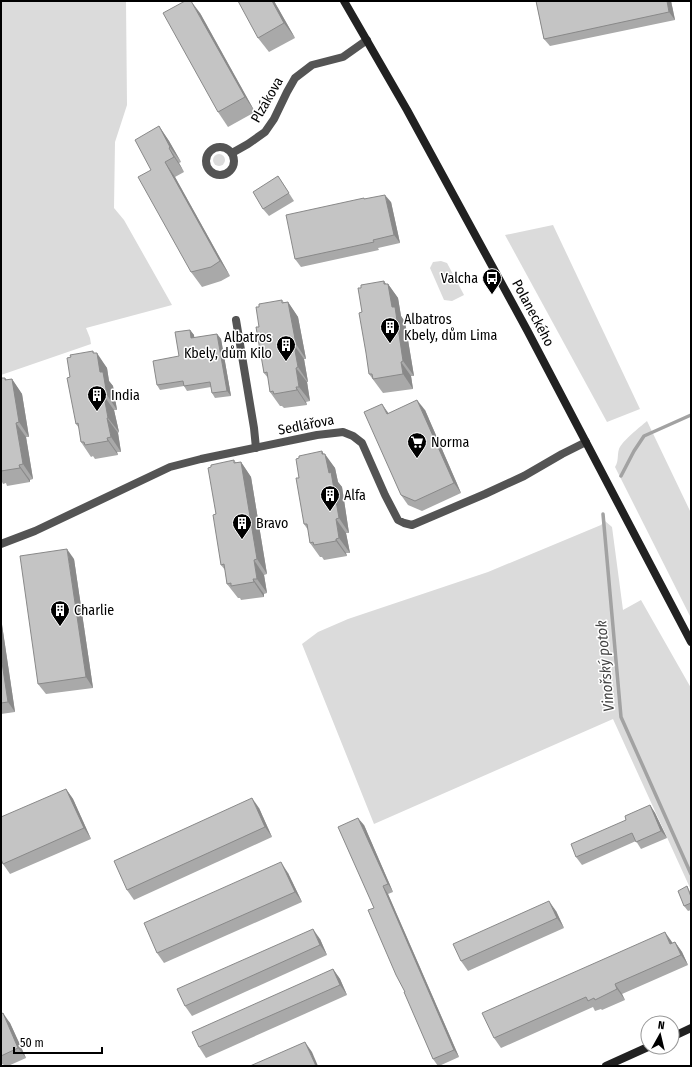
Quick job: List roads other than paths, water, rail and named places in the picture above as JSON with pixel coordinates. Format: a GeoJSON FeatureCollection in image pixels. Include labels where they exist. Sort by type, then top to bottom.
{"type":"FeatureCollection","features":[{"type":"Feature","properties":{"kind":"street","name":"Polaneckého"},"geometry":{"type":"LineString","coordinates":[[344,1],[407,110],[527,330],[691,642]]}},
{"type":"Feature","properties":{"kind":"street","name":"Plzákova"},"geometry":{"type":"LineString","coordinates":[[232,153],[265,132],[274,120],[295,78],[312,66],[343,57],[367,40]]}},
{"type":"Feature","properties":{"kind":"street"},"geometry":{"type":"LineString","coordinates":[[236,320],[256,448]]}},
{"type":"Feature","properties":{"kind":"street","name":"Sedlářova"},"geometry":{"type":"LineString","coordinates":[[1,544],[35,531],[170,468],[201,459],[317,435],[343,432],[362,443],[398,520],[412,525],[524,476],[586,442]]}},
{"type":"Feature","properties":{"kind":"street"},"geometry":{"type":"LineString","coordinates":[[680,1033],[691,1028]]}},
{"type":"Feature","properties":{"kind":"street"},"geometry":{"type":"LineString","coordinates":[[606,1066],[640,1051]]}},
{"type":"Feature","properties":{"kind":"waterway","name":"Vinořský potok"},"geometry":{"type":"LineString","coordinates":[[621,476],[644,436],[691,415]]}},
{"type":"Feature","properties":{"kind":"waterway","name":"Vinořský potok"},"geometry":{"type":"LineString","coordinates":[[603,514],[621,717],[691,874]]}},
{"type":"Feature","properties":{"kind":"place","name":"Valcha"},"geometry":{"type":"Point","coordinates":[492,295]}},
{"type":"Feature","properties":{"kind":"place","name":"Albatros Kbely, dům Lima"},"geometry":{"type":"Point","coordinates":[390,344]}},
{"type":"Feature","properties":{"kind":"place","name":"Albatros Kbely, dům Kilo"},"geometry":{"type":"Point","coordinates":[286,362]}},
{"type":"Feature","properties":{"kind":"place","name":"India"},"geometry":{"type":"Point","coordinates":[97,412]}},
{"type":"Feature","properties":{"kind":"place","name":"Norma"},"geometry":{"type":"Point","coordinates":[417,459]}},
{"type":"Feature","properties":{"kind":"place","name":"Alfa"},"geometry":{"type":"Point","coordinates":[330,512]}},
{"type":"Feature","properties":{"kind":"place","name":"Bravo"},"geometry":{"type":"Point","coordinates":[242,540]}},
{"type":"Feature","properties":{"kind":"place","name":"Charlie"},"geometry":{"type":"Point","coordinates":[60,627]}}]}
